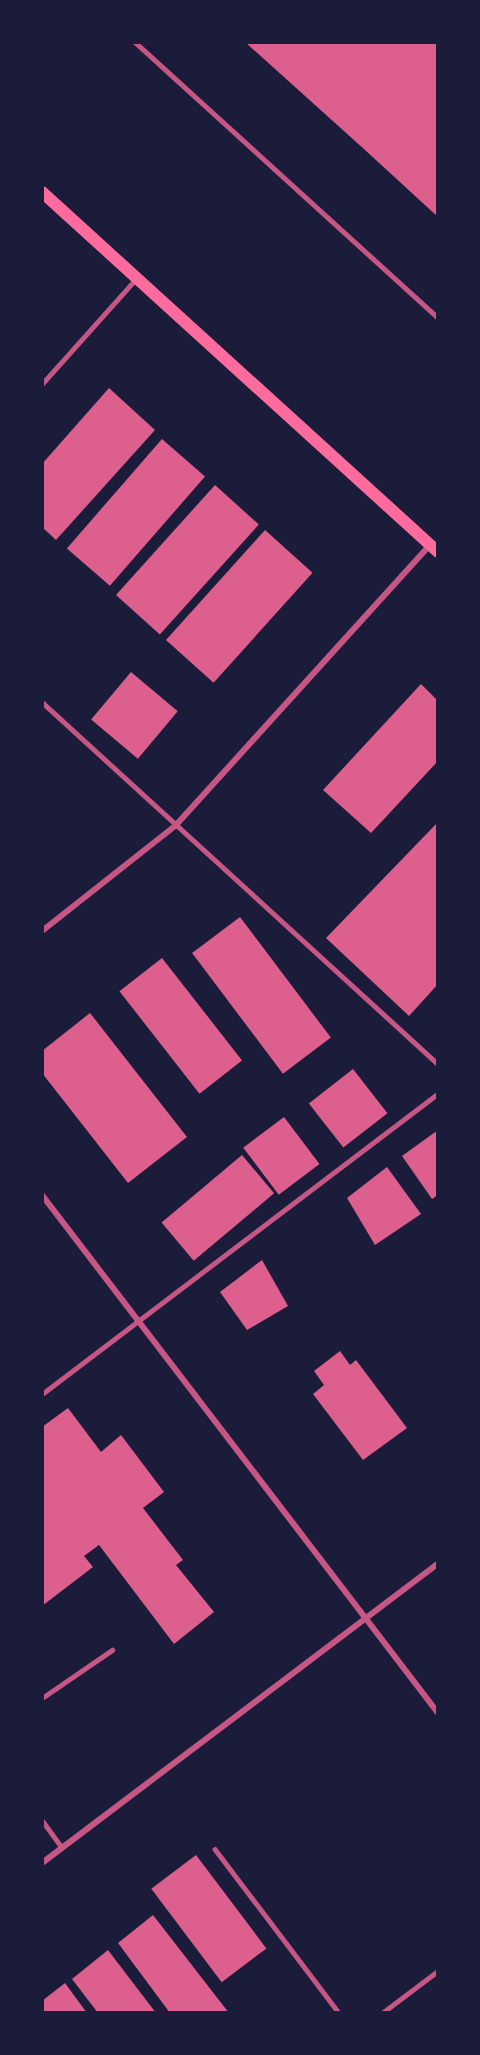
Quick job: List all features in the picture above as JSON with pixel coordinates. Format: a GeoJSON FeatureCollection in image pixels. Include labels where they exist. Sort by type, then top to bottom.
{"type":"FeatureCollection","features":[{"type":"Feature","properties":{"kind":"main road"},"geometry":{"type":"LineString","coordinates":[[42,192],[434,548]]}},
{"type":"Feature","properties":{"kind":"street"},"geometry":{"type":"LineString","coordinates":[[42,931],[176,825],[434,548]]}},
{"type":"Feature","properties":{"kind":"street"},"geometry":{"type":"LineString","coordinates":[[42,1195],[438,1713]]}},
{"type":"Feature","properties":{"kind":"street"},"geometry":{"type":"LineString","coordinates":[[42,1863],[438,1564]]}},
{"type":"Feature","properties":{"kind":"lane"},"geometry":{"type":"LineString","coordinates":[[135,42],[438,318]]}},
{"type":"Feature","properties":{"kind":"lane"},"geometry":{"type":"LineString","coordinates":[[42,384],[136,278]]}},
{"type":"Feature","properties":{"kind":"lane"},"geometry":{"type":"LineString","coordinates":[[42,702],[438,1064]]}},
{"type":"Feature","properties":{"kind":"lane"},"geometry":{"type":"LineString","coordinates":[[42,1394],[438,1093]]}},
{"type":"Feature","properties":{"kind":"lane"},"geometry":{"type":"LineString","coordinates":[[42,1698],[112,1650]]}},
{"type":"Feature","properties":{"kind":"lane"},"geometry":{"type":"LineString","coordinates":[[42,1820],[62,1848]]}},
{"type":"Feature","properties":{"kind":"lane"},"geometry":{"type":"LineString","coordinates":[[214,1849],[339,2013]]}},
{"type":"Feature","properties":{"kind":"lane"},"geometry":{"type":"LineString","coordinates":[[382,2013],[438,1971]]}},
{"type":"Feature","properties":{"kind":"building"},"geometry":{"type":"Polygon","coordinates":[[[245,42],[438,42],[438,217],[365,150],[245,42]]]}},
{"type":"Feature","properties":{"kind":"building"},"geometry":{"type":"Polygon","coordinates":[[[109,388],[155,430],[56,540],[42,527],[42,464],[109,388]]]}},
{"type":"Feature","properties":{"kind":"building"},"geometry":{"type":"Polygon","coordinates":[[[162,439],[205,476],[110,586],[67,548],[162,439]]]}},
{"type":"Feature","properties":{"kind":"building"},"geometry":{"type":"Polygon","coordinates":[[[215,485],[259,524],[160,634],[116,595],[215,485]]]}},
{"type":"Feature","properties":{"kind":"building"},"geometry":{"type":"Polygon","coordinates":[[[265,530],[313,573],[214,683],[166,640],[265,530]]]}},
{"type":"Feature","properties":{"kind":"building"},"geometry":{"type":"Polygon","coordinates":[[[131,672],[178,711],[138,759],[91,719],[131,672]]]}},
{"type":"Feature","properties":{"kind":"building"},"geometry":{"type":"Polygon","coordinates":[[[421,684],[438,701],[438,761],[371,833],[323,790],[421,684]]]}},
{"type":"Feature","properties":{"kind":"building"},"geometry":{"type":"Polygon","coordinates":[[[438,822],[438,984],[409,1016],[326,938],[438,822]]]}},
{"type":"Feature","properties":{"kind":"building"},"geometry":{"type":"Polygon","coordinates":[[[240,917],[331,1038],[283,1074],[192,953],[240,917]]]}},
{"type":"Feature","properties":{"kind":"building"},"geometry":{"type":"Polygon","coordinates":[[[162,958],[242,1060],[199,1094],[119,991],[162,958]]]}},
{"type":"Feature","properties":{"kind":"building"},"geometry":{"type":"Polygon","coordinates":[[[90,1013],[187,1137],[128,1183],[42,1073],[42,1051],[90,1013]]]}},
{"type":"Feature","properties":{"kind":"building"},"geometry":{"type":"Polygon","coordinates":[[[353,1069],[387,1113],[343,1148],[309,1103],[353,1069]]]}},
{"type":"Feature","properties":{"kind":"building"},"geometry":{"type":"Polygon","coordinates":[[[284,1117],[320,1164],[279,1195],[243,1148],[284,1117]]]}},
{"type":"Feature","properties":{"kind":"building"},"geometry":{"type":"Polygon","coordinates":[[[438,1130],[438,1195],[432,1199],[402,1156],[438,1130]]]}},
{"type":"Feature","properties":{"kind":"building"},"geometry":{"type":"Polygon","coordinates":[[[242,1155],[274,1193],[194,1261],[162,1222],[242,1155]]]}},
{"type":"Feature","properties":{"kind":"building"},"geometry":{"type":"Polygon","coordinates":[[[387,1167],[421,1214],[375,1245],[347,1198],[387,1167]]]}},
{"type":"Feature","properties":{"kind":"building"},"geometry":{"type":"Polygon","coordinates":[[[262,1260],[288,1306],[247,1330],[220,1292],[262,1260]]]}},
{"type":"Feature","properties":{"kind":"building"},"geometry":{"type":"Polygon","coordinates":[[[340,1351],[350,1365],[356,1360],[407,1428],[363,1460],[313,1394],[324,1385],[314,1371],[340,1351]]]}},
{"type":"Feature","properties":{"kind":"building"},"geometry":{"type":"Polygon","coordinates":[[[68,1408],[101,1452],[121,1435],[164,1492],[143,1508],[183,1560],[176,1565],[214,1612],[174,1644],[99,1545],[84,1556],[93,1567],[42,1606],[42,1427],[68,1408]]]}},
{"type":"Feature","properties":{"kind":"building"},"geometry":{"type":"Polygon","coordinates":[[[196,1855],[266,1948],[222,1982],[151,1889],[196,1855]]]}},
{"type":"Feature","properties":{"kind":"building"},"geometry":{"type":"Polygon","coordinates":[[[153,1915],[229,2013],[170,2013],[118,1943],[153,1915]]]}},
{"type":"Feature","properties":{"kind":"building"},"geometry":{"type":"Polygon","coordinates":[[[108,1950],[156,2013],[98,2013],[72,1979],[108,1950]]]}},
{"type":"Feature","properties":{"kind":"building"},"geometry":{"type":"Polygon","coordinates":[[[65,1983],[87,2013],[42,2013],[42,2001],[65,1983]]]}}]}
